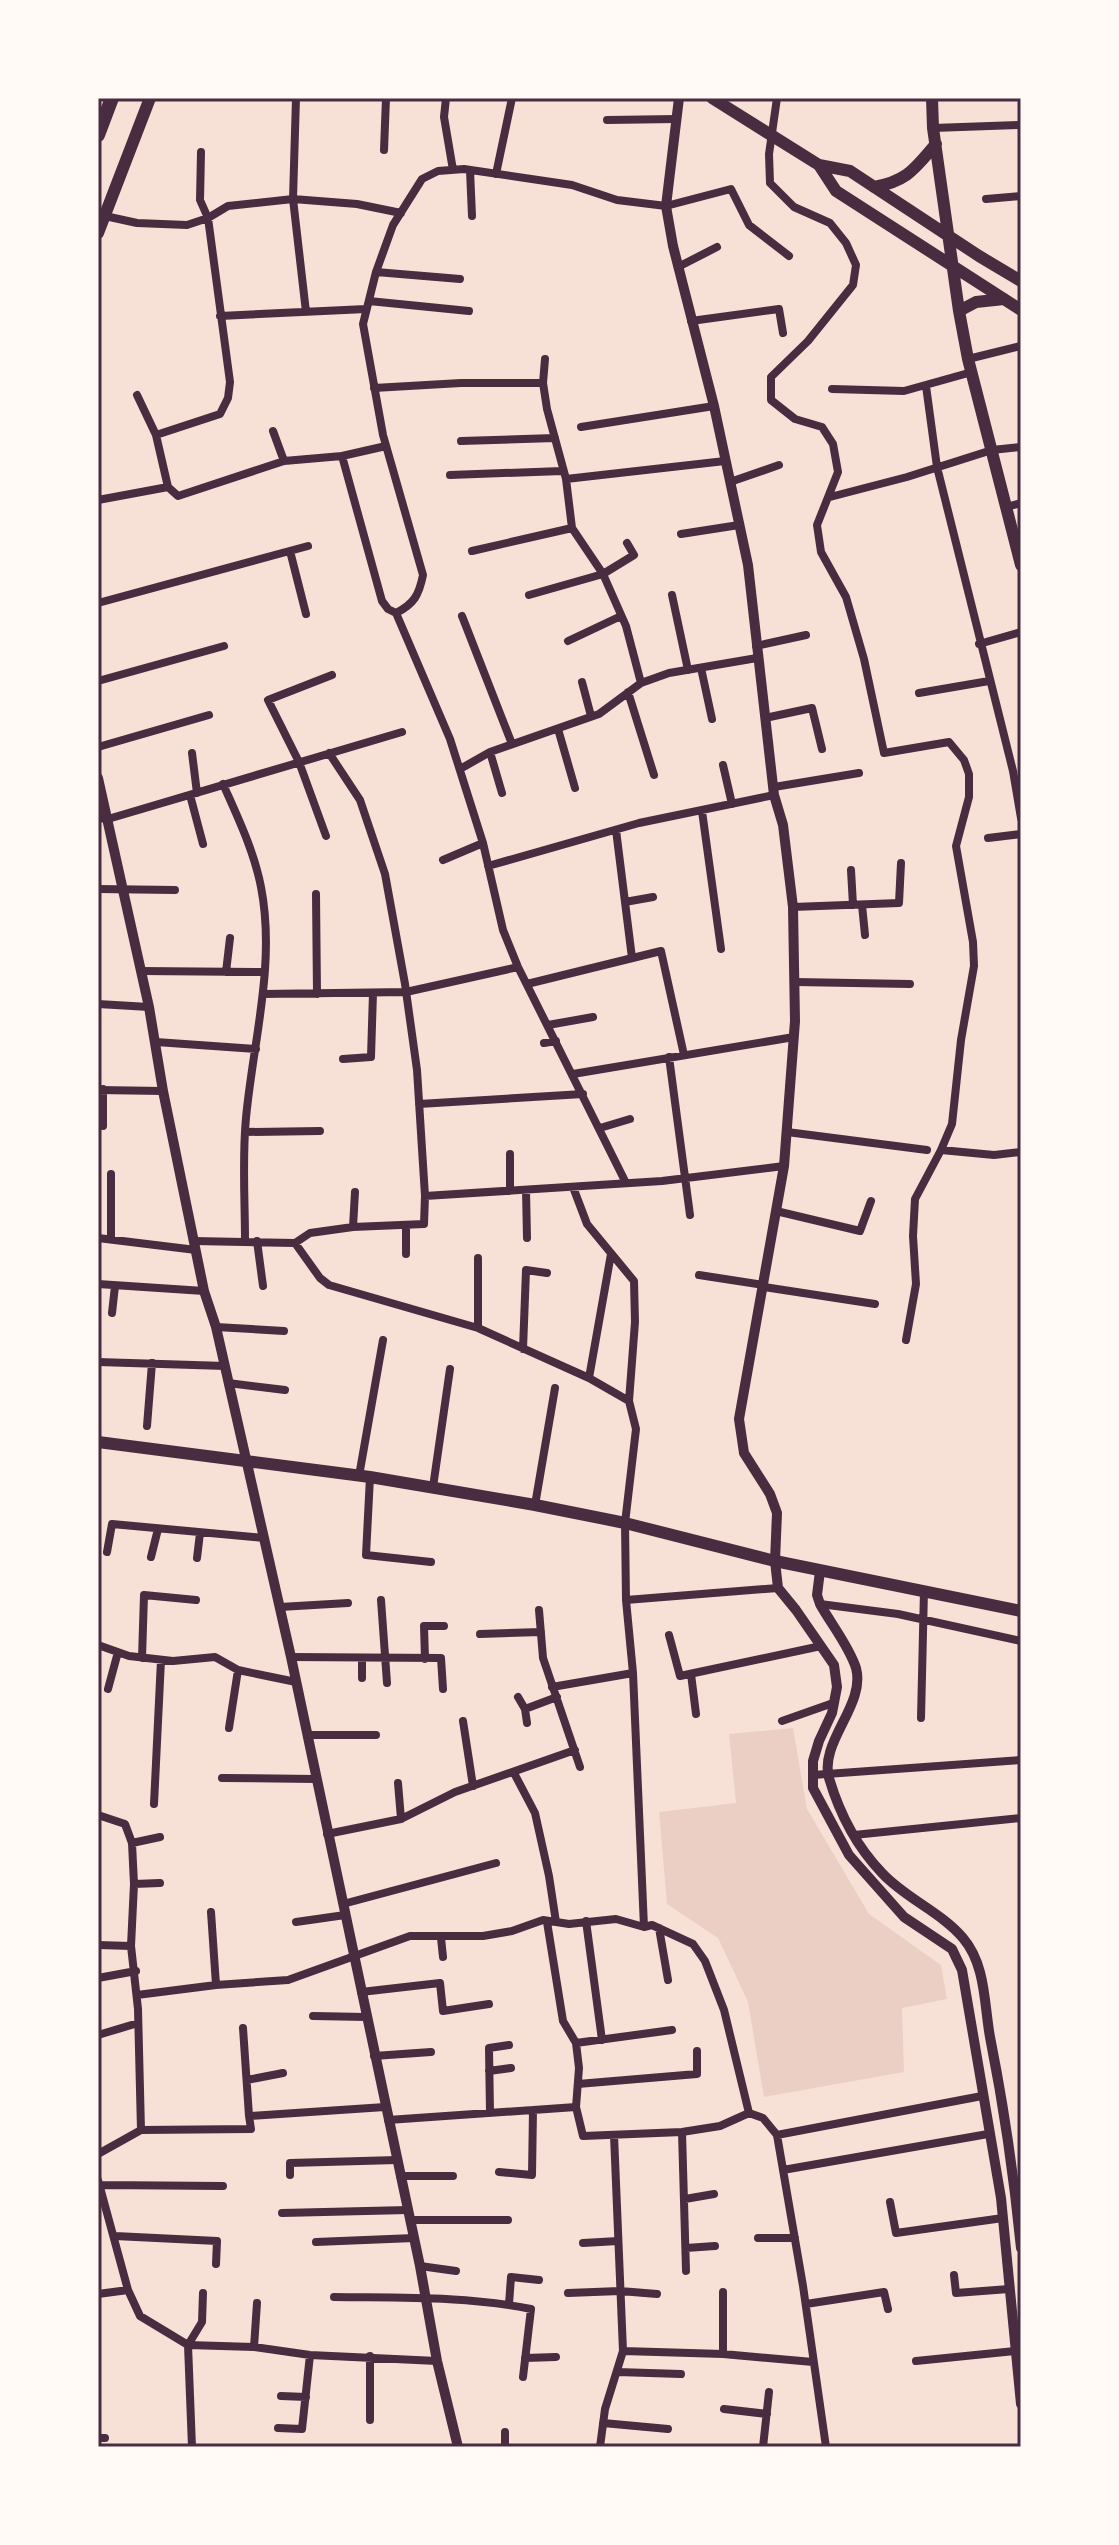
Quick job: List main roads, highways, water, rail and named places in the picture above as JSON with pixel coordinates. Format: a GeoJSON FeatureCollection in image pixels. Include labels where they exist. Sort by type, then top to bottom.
{"type":"FeatureCollection","features":[{"type":"Feature","properties":{"kind":"highway"},"geometry":{"type":"LineString","coordinates":[[98,135],[112,102]]}},
{"type":"Feature","properties":{"kind":"main road"},"geometry":{"type":"LineString","coordinates":[[98,233],[150,98]]}},
{"type":"Feature","properties":{"kind":"main road"},"geometry":{"type":"LineString","coordinates":[[712,98],[819,165],[850,171],[1021,281]]}},
{"type":"Feature","properties":{"kind":"main road"},"geometry":{"type":"LineString","coordinates":[[932,98],[933,128],[968,359],[1021,565]]}},
{"type":"Feature","properties":{"kind":"main road"},"geometry":{"type":"LineString","coordinates":[[874,187],[895,183],[909,176],[936,144]]}},
{"type":"Feature","properties":{"kind":"main road"},"geometry":{"type":"LineString","coordinates":[[819,165],[836,191],[1021,310]]}},
{"type":"Feature","properties":{"kind":"main road"},"geometry":{"type":"LineString","coordinates":[[959,311],[976,302],[1004,299]]}},
{"type":"Feature","properties":{"kind":"main road"},"geometry":{"type":"LineString","coordinates":[[98,1442],[364,1476],[535,1505],[625,1523],[820,1571],[1021,1611]]}}]}
